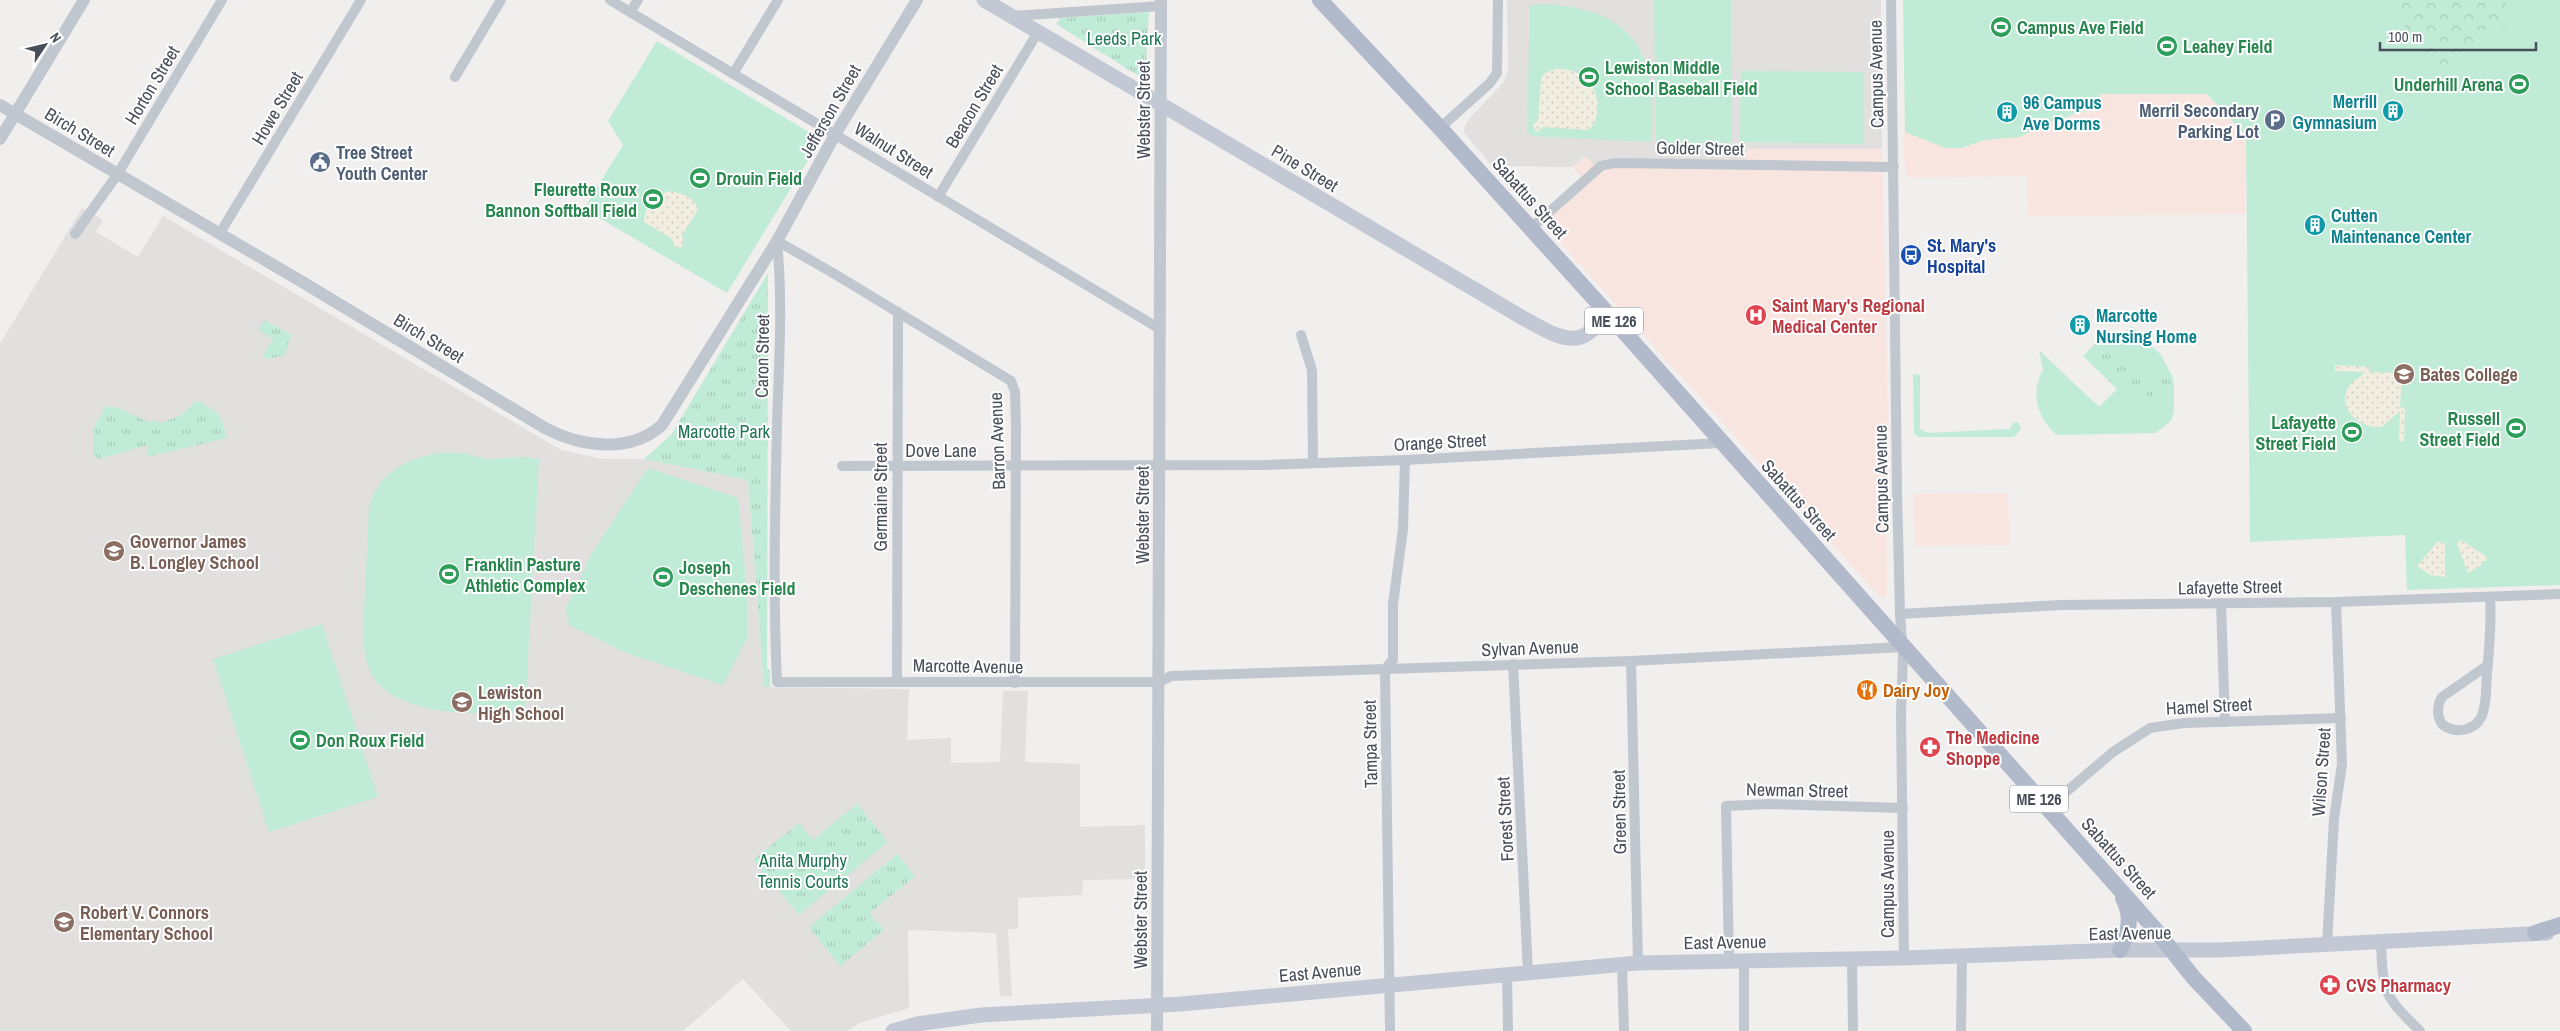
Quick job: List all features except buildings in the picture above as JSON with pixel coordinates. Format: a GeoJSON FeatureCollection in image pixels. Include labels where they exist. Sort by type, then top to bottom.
{"type":"FeatureCollection","features":[{"type":"Feature","properties":{"kind":"main road","name":"Pine Street"},"geometry":{"type":"LineString","coordinates":[[984,0],[1523,318],[1557,334],[1572,338],[1582,336],[1609,315]]}},
{"type":"Feature","properties":{"kind":"main road","name":"Sabattus Street"},"geometry":{"type":"LineString","coordinates":[[1322,1],[1609,315],[2174,951],[2193,977],[2244,1031]]}},
{"type":"Feature","properties":{"kind":"main road"},"geometry":{"type":"LineString","coordinates":[[2119,889],[2130,918],[2129,929],[2120,950]]}},
{"type":"Feature","properties":{"kind":"main road"},"geometry":{"type":"LineString","coordinates":[[2535,934],[2560,925]]}},
{"type":"Feature","properties":{"kind":"main road","name":"East Avenue"},"geometry":{"type":"LineString","coordinates":[[893,1031],[947,1018],[1157,1006],[1630,963],[1904,958],[2120,950],[2174,951],[2381,943],[2560,932]]}},
{"type":"Feature","properties":{"kind":"street"},"geometry":{"type":"LineString","coordinates":[[0,139],[84,0]]}},
{"type":"Feature","properties":{"kind":"street","name":"Horton Street"},"geometry":{"type":"LineString","coordinates":[[75,234],[117,174],[222,0]]}},
{"type":"Feature","properties":{"kind":"street","name":"Howe Street"},"geometry":{"type":"LineString","coordinates":[[220,233],[361,0]]}},
{"type":"Feature","properties":{"kind":"street"},"geometry":{"type":"LineString","coordinates":[[455,77],[501,0]]}},
{"type":"Feature","properties":{"kind":"street","name":"Walnut Street"},"geometry":{"type":"LineString","coordinates":[[610,0],[836,133],[938,197],[1160,330]]}},
{"type":"Feature","properties":{"kind":"street"},"geometry":{"type":"LineString","coordinates":[[630,12],[638,0]]}},
{"type":"Feature","properties":{"kind":"street"},"geometry":{"type":"LineString","coordinates":[[733,74],[778,0]]}},
{"type":"Feature","properties":{"kind":"street","name":"Jefferson Street"},"geometry":{"type":"LineString","coordinates":[[777,241],[836,133],[917,0]]}},
{"type":"Feature","properties":{"kind":"street"},"geometry":{"type":"LineString","coordinates":[[1440,128],[1490,83],[1497,73],[1498,0]]}},
{"type":"Feature","properties":{"kind":"street","name":"Campus Avenue"},"geometry":{"type":"LineString","coordinates":[[1891,0],[1900,614],[1903,647],[1901,713],[1904,958]]}},
{"type":"Feature","properties":{"kind":"street"},"geometry":{"type":"LineString","coordinates":[[1011,16],[1161,3]]}},
{"type":"Feature","properties":{"kind":"street","name":"Webster Street"},"geometry":{"type":"LineString","coordinates":[[1157,1031],[1161,3]]}},
{"type":"Feature","properties":{"kind":"street","name":"Beacon Street"},"geometry":{"type":"LineString","coordinates":[[938,197],[1038,32]]}},
{"type":"Feature","properties":{"kind":"street","name":"Birch Street"},"geometry":{"type":"LineString","coordinates":[[0,105],[220,233],[545,428],[577,442],[599,445],[641,440],[662,425],[777,241]]}},
{"type":"Feature","properties":{"kind":"street","name":"Golder Street"},"geometry":{"type":"LineString","coordinates":[[1530,229],[1601,166],[1614,162],[1894,167]]}},
{"type":"Feature","properties":{"kind":"street","name":"Barron Avenue"},"geometry":{"type":"LineString","coordinates":[[777,241],[1011,381],[1015,392],[1014,683]]}},
{"type":"Feature","properties":{"kind":"street","name":"Caron Street"},"geometry":{"type":"LineString","coordinates":[[777,241],[779,266],[779,353],[774,538],[777,682]]}},
{"type":"Feature","properties":{"kind":"street","name":"Germaine Street"},"geometry":{"type":"LineString","coordinates":[[896,681],[898,312]]}},
{"type":"Feature","properties":{"kind":"street"},"geometry":{"type":"LineString","coordinates":[[1301,335],[1312,370],[1313,463]]}},
{"type":"Feature","properties":{"kind":"street","name":"Orange Street"},"geometry":{"type":"LineString","coordinates":[[1160,466],[1405,460],[1721,443]]}},
{"type":"Feature","properties":{"kind":"street","name":"Tampa Street"},"geometry":{"type":"LineString","coordinates":[[1390,1031],[1386,669],[1394,660],[1393,604],[1403,529],[1405,460]]}},
{"type":"Feature","properties":{"kind":"street","name":"Dove Lane"},"geometry":{"type":"LineString","coordinates":[[842,466],[1160,466]]}},
{"type":"Feature","properties":{"kind":"street","name":"Lafayette Street"},"geometry":{"type":"LineString","coordinates":[[1900,614],[2061,605],[2336,602],[2560,594]]}},
{"type":"Feature","properties":{"kind":"street"},"geometry":{"type":"LineString","coordinates":[[2488,665],[2453,687],[2439,702],[2440,722],[2448,729],[2465,730],[2478,723],[2483,712],[2488,665],[2490,597]]}},
{"type":"Feature","properties":{"kind":"street","name":"Wilson Street"},"geometry":{"type":"LineString","coordinates":[[2327,944],[2334,819],[2342,764],[2336,602]]}},
{"type":"Feature","properties":{"kind":"street"},"geometry":{"type":"LineString","coordinates":[[2222,603],[2225,722]]}},
{"type":"Feature","properties":{"kind":"street","name":"Sylvan Avenue"},"geometry":{"type":"LineString","coordinates":[[1159,682],[1171,676],[1631,661],[1903,647]]}},
{"type":"Feature","properties":{"kind":"street","name":"Green Street"},"geometry":{"type":"LineString","coordinates":[[1624,1031],[1630,963],[1631,661]]}},
{"type":"Feature","properties":{"kind":"street","name":"Forest Street"},"geometry":{"type":"LineString","coordinates":[[1513,664],[1528,972]]}},
{"type":"Feature","properties":{"kind":"street","name":"Marcotte Avenue"},"geometry":{"type":"LineString","coordinates":[[777,682],[1159,682]]}},
{"type":"Feature","properties":{"kind":"street","name":"Hamel Street"},"geometry":{"type":"LineString","coordinates":[[2047,808],[2112,752],[2150,728],[2184,723],[2341,718]]}},
{"type":"Feature","properties":{"kind":"street","name":"Newman Street"},"geometry":{"type":"LineString","coordinates":[[1736,960],[1726,806],[1768,804],[1903,808]]}},
{"type":"Feature","properties":{"kind":"street"},"geometry":{"type":"LineString","coordinates":[[2381,943],[2385,990],[2394,1004],[2420,1031]]}},
{"type":"Feature","properties":{"kind":"street"},"geometry":{"type":"LineString","coordinates":[[1961,1031],[1962,956]]}},
{"type":"Feature","properties":{"kind":"street"},"geometry":{"type":"LineString","coordinates":[[1852,958],[1853,1031]]}},
{"type":"Feature","properties":{"kind":"street"},"geometry":{"type":"LineString","coordinates":[[1736,960],[1744,1031]]}},
{"type":"Feature","properties":{"kind":"street"},"geometry":{"type":"LineString","coordinates":[[1507,974],[1508,1031]]}},
{"type":"Feature","properties":{"kind":"shaded area"},"geometry":{"type":"Polygon","coordinates":[[[1507,0],[1881,0],[1882,149],[1747,149],[1745,159],[1623,159],[1594,166],[1585,156],[1572,167],[1492,166],[1464,133],[1464,128],[1469,119],[1504,82],[1508,70],[1507,0]]]}},
{"type":"Feature","properties":{"kind":"shaded area"},"geometry":{"type":"Polygon","coordinates":[[[2098,94],[2207,94],[2246,136],[2245,214],[2028,216],[2027,176],[1908,178],[1905,169],[1903,135],[1905,132],[1946,148],[1962,148],[1984,140],[2020,137],[2044,125],[2097,107],[2098,94]]]}},
{"type":"Feature","properties":{"kind":"shaded area","name":"Saint Mary's Regional Medical Center"},"geometry":{"type":"Polygon","coordinates":[[[1747,149],[1882,149],[1889,467],[1886,510],[1887,594],[1884,599],[1880,597],[1540,220],[1584,180],[1572,167],[1585,156],[1594,165],[1623,159],[1745,159],[1747,149]]]}},
{"type":"Feature","properties":{"kind":"shaded area","name":"Lewiston High School"},"geometry":{"type":"Polygon","coordinates":[[[82,208],[103,220],[96,232],[138,257],[163,216],[561,450],[602,459],[644,459],[748,480],[764,687],[909,689],[907,740],[951,738],[951,763],[1000,762],[1003,691],[1028,691],[1025,762],[1080,764],[1080,827],[1145,825],[1145,879],[1083,880],[1082,895],[1018,898],[1018,929],[1008,929],[1012,996],[1000,996],[996,933],[908,930],[909,1008],[860,1023],[847,1031],[791,1031],[743,979],[683,1031],[0,1031],[0,344],[82,208]]]}},
{"type":"Feature","properties":{"kind":"shaded area"},"geometry":{"type":"Polygon","coordinates":[[[2008,493],[2010,545],[1915,546],[1914,494],[2008,493]]]}},
{"type":"Feature","properties":{"kind":"green space"},"geometry":{"type":"Polygon","coordinates":[[[1654,0],[1731,0],[1732,143],[1656,143],[1654,0]]]}},
{"type":"Feature","properties":{"kind":"green space","name":"Bates College"},"geometry":{"type":"Polygon","coordinates":[[[1903,0],[2560,0],[2560,585],[2407,590],[2405,535],[2250,542],[2246,136],[2207,94],[2099,94],[2098,106],[2044,125],[2020,137],[1984,140],[1962,148],[1946,148],[1905,132],[1903,0]]]}},
{"type":"Feature","properties":{"kind":"green space"},"geometry":{"type":"Polygon","coordinates":[[[2387,0],[2506,0],[2506,26],[2470,47],[2465,60],[2433,67],[2387,0]]]}},
{"type":"Feature","properties":{"kind":"green space","name":"Lewiston Middle School Baseball Field"},"geometry":{"type":"Polygon","coordinates":[[[1544,4],[1576,8],[1601,16],[1621,27],[1635,43],[1645,62],[1651,85],[1653,112],[1651,142],[1531,136],[1527,131],[1530,5],[1544,4]]]}},
{"type":"Feature","properties":{"kind":"green space","name":"Leeds Park"},"geometry":{"type":"Polygon","coordinates":[[[1149,12],[1145,80],[1056,24],[1060,18],[1149,12]]]}},
{"type":"Feature","properties":{"kind":"green space","name":"Drouin Field"},"geometry":{"type":"Polygon","coordinates":[[[657,41],[812,134],[816,147],[727,293],[584,209],[623,145],[608,121],[657,41]]]}},
{"type":"Feature","properties":{"kind":"green space"},"geometry":{"type":"Polygon","coordinates":[[[1741,71],[1863,72],[1863,144],[1740,142],[1741,71]]]}},
{"type":"Feature","properties":{"kind":"green space","name":"Marcotte Park"},"geometry":{"type":"Polygon","coordinates":[[[768,273],[767,670],[770,670],[770,687],[764,687],[748,480],[644,459],[671,435],[768,273]]]}},
{"type":"Feature","properties":{"kind":"green space"},"geometry":{"type":"Polygon","coordinates":[[[264,320],[291,335],[285,355],[267,359],[263,356],[273,339],[258,330],[264,320]]]}},
{"type":"Feature","properties":{"kind":"green space"},"geometry":{"type":"Polygon","coordinates":[[[2132,326],[2161,355],[2173,378],[2152,378],[2142,373],[2112,345],[2132,326]]]}},
{"type":"Feature","properties":{"kind":"green space"},"geometry":{"type":"Polygon","coordinates":[[[2103,336],[2142,373],[2152,372],[2153,378],[2173,378],[2174,387],[2153,387],[2153,398],[2135,396],[2134,390],[2123,391],[2117,389],[2083,356],[2103,336]]]}},
{"type":"Feature","properties":{"kind":"green space"},"geometry":{"type":"Polygon","coordinates":[[[2039,350],[2099,407],[2117,389],[2123,391],[2135,390],[2152,398],[2152,387],[2174,387],[2174,411],[2171,421],[2156,433],[2057,435],[2050,429],[2040,413],[2036,396],[2039,378],[2043,370],[2039,350]]]}},
{"type":"Feature","properties":{"kind":"green space"},"geometry":{"type":"Polygon","coordinates":[[[1913,374],[1920,375],[1920,429],[1928,433],[2010,429],[2013,423],[2018,422],[2021,429],[2014,437],[1918,437],[1914,433],[1913,374]]]}},
{"type":"Feature","properties":{"kind":"green space"},"geometry":{"type":"Polygon","coordinates":[[[198,400],[220,415],[227,438],[147,457],[148,445],[99,459],[93,455],[94,427],[105,407],[122,410],[151,423],[153,420],[161,423],[181,415],[198,400]]]}},
{"type":"Feature","properties":{"kind":"green space","name":"Franklin Pasture Athletic Complex"},"geometry":{"type":"Polygon","coordinates":[[[437,453],[463,453],[486,459],[523,457],[539,459],[525,713],[461,713],[423,707],[401,700],[385,690],[374,679],[368,665],[364,650],[363,633],[369,506],[380,484],[395,469],[414,459],[437,453]]]}},
{"type":"Feature","properties":{"kind":"green space","name":"Joseph Deschenes Field"},"geometry":{"type":"Polygon","coordinates":[[[648,468],[738,498],[747,593],[747,638],[723,685],[629,654],[570,626],[565,610],[592,553],[648,468]]]}},
{"type":"Feature","properties":{"kind":"green space","name":"Don Roux Field"},"geometry":{"type":"Polygon","coordinates":[[[322,624],[378,797],[269,832],[213,659],[322,624]]]}},
{"type":"Feature","properties":{"kind":"green space","name":"Anita Murphy Tennis Courts"},"geometry":{"type":"Polygon","coordinates":[[[857,804],[888,842],[799,915],[753,860],[799,823],[813,840],[857,804]]]}},
{"type":"Feature","properties":{"kind":"green space","name":"Anita Murphy Tennis Courts"},"geometry":{"type":"Polygon","coordinates":[[[897,854],[915,876],[870,913],[884,930],[840,966],[809,927],[897,854]]]}},
{"type":"Feature","properties":{"kind":"sand"},"geometry":{"type":"Polygon","coordinates":[[[1555,69],[1573,71],[1581,75],[1587,80],[1596,94],[1596,118],[1592,127],[1588,130],[1543,127],[1538,132],[1534,129],[1533,124],[1538,121],[1541,79],[1544,74],[1555,69]]]}},
{"type":"Feature","properties":{"kind":"sand"},"geometry":{"type":"Polygon","coordinates":[[[671,191],[688,196],[699,208],[682,236],[684,243],[680,248],[674,246],[672,239],[644,222],[646,210],[652,201],[665,192],[671,191]]]}},
{"type":"Feature","properties":{"kind":"sand"},"geometry":{"type":"Polygon","coordinates":[[[2335,365],[2369,367],[2369,372],[2399,373],[2402,377],[2400,407],[2405,408],[2404,441],[2399,441],[2400,411],[2382,427],[2366,425],[2353,417],[2348,411],[2345,396],[2349,386],[2365,372],[2335,371],[2335,365]]]}},
{"type":"Feature","properties":{"kind":"sand"},"geometry":{"type":"Polygon","coordinates":[[[2439,540],[2439,543],[2445,543],[2445,577],[2430,575],[2417,566],[2439,540]]]}},
{"type":"Feature","properties":{"kind":"sand"},"geometry":{"type":"Polygon","coordinates":[[[2461,540],[2488,558],[2480,566],[2468,573],[2457,543],[2461,540]]]}},
{"type":"Feature","properties":{"kind":"place","name":"Campus Ave Field"},"geometry":{"type":"Point","coordinates":[2001,27]}},
{"type":"Feature","properties":{"kind":"place","name":"Leahey Field"},"geometry":{"type":"Point","coordinates":[2167,46]}},
{"type":"Feature","properties":{"kind":"place","name":"Lewiston Middle School Baseball Field"},"geometry":{"type":"Point","coordinates":[1589,77]}},
{"type":"Feature","properties":{"kind":"place","name":"Underhill Arena"},"geometry":{"type":"Point","coordinates":[2519,84]}},
{"type":"Feature","properties":{"kind":"place","name":"Merrill Gymnasium"},"geometry":{"type":"Point","coordinates":[2393,111]}},
{"type":"Feature","properties":{"kind":"place","name":"96 Campus Ave Dorms"},"geometry":{"type":"Point","coordinates":[2007,112]}},
{"type":"Feature","properties":{"kind":"place","name":"Merril Secondary Parking Lot"},"geometry":{"type":"Point","coordinates":[2275,120]}},
{"type":"Feature","properties":{"kind":"place","name":"Tree Street Youth Center"},"geometry":{"type":"Point","coordinates":[320,162]}},
{"type":"Feature","properties":{"kind":"place","name":"Drouin Field"},"geometry":{"type":"Point","coordinates":[700,178]}},
{"type":"Feature","properties":{"kind":"place","name":"Fleurette Roux Bannon Softball Field"},"geometry":{"type":"Point","coordinates":[653,199]}},
{"type":"Feature","properties":{"kind":"place","name":"Cutten Maintenance Center"},"geometry":{"type":"Point","coordinates":[2315,225]}},
{"type":"Feature","properties":{"kind":"place","name":"St. Mary's Hospital"},"geometry":{"type":"Point","coordinates":[1911,255]}},
{"type":"Feature","properties":{"kind":"place","name":"Saint Mary's Regional Medical Center"},"geometry":{"type":"Point","coordinates":[1756,315]}},
{"type":"Feature","properties":{"kind":"place","name":"Marcotte Nursing Home"},"geometry":{"type":"Point","coordinates":[2080,325]}},
{"type":"Feature","properties":{"kind":"place","name":"Bates College"},"geometry":{"type":"Point","coordinates":[2404,374]}},
{"type":"Feature","properties":{"kind":"place","name":"Russell Street Field"},"geometry":{"type":"Point","coordinates":[2516,428]}},
{"type":"Feature","properties":{"kind":"place","name":"Lafayette Street Field"},"geometry":{"type":"Point","coordinates":[2352,432]}},
{"type":"Feature","properties":{"kind":"place","name":"Governor James B. Longley School"},"geometry":{"type":"Point","coordinates":[114,551]}},
{"type":"Feature","properties":{"kind":"place","name":"Franklin Pasture Athletic Complex"},"geometry":{"type":"Point","coordinates":[449,574]}},
{"type":"Feature","properties":{"kind":"place","name":"Joseph Deschenes Field"},"geometry":{"type":"Point","coordinates":[663,577]}},
{"type":"Feature","properties":{"kind":"place","name":"Dairy Joy"},"geometry":{"type":"Point","coordinates":[1867,690]}},
{"type":"Feature","properties":{"kind":"place","name":"Lewiston High School"},"geometry":{"type":"Point","coordinates":[462,702]}},
{"type":"Feature","properties":{"kind":"place","name":"Don Roux Field"},"geometry":{"type":"Point","coordinates":[300,740]}},
{"type":"Feature","properties":{"kind":"place","name":"The Medicine Shoppe"},"geometry":{"type":"Point","coordinates":[1930,747]}},
{"type":"Feature","properties":{"kind":"place","name":"Robert V. Connors Elementary School"},"geometry":{"type":"Point","coordinates":[64,922]}},
{"type":"Feature","properties":{"kind":"place","name":"CVS Pharmacy"},"geometry":{"type":"Point","coordinates":[2330,985]}}]}
